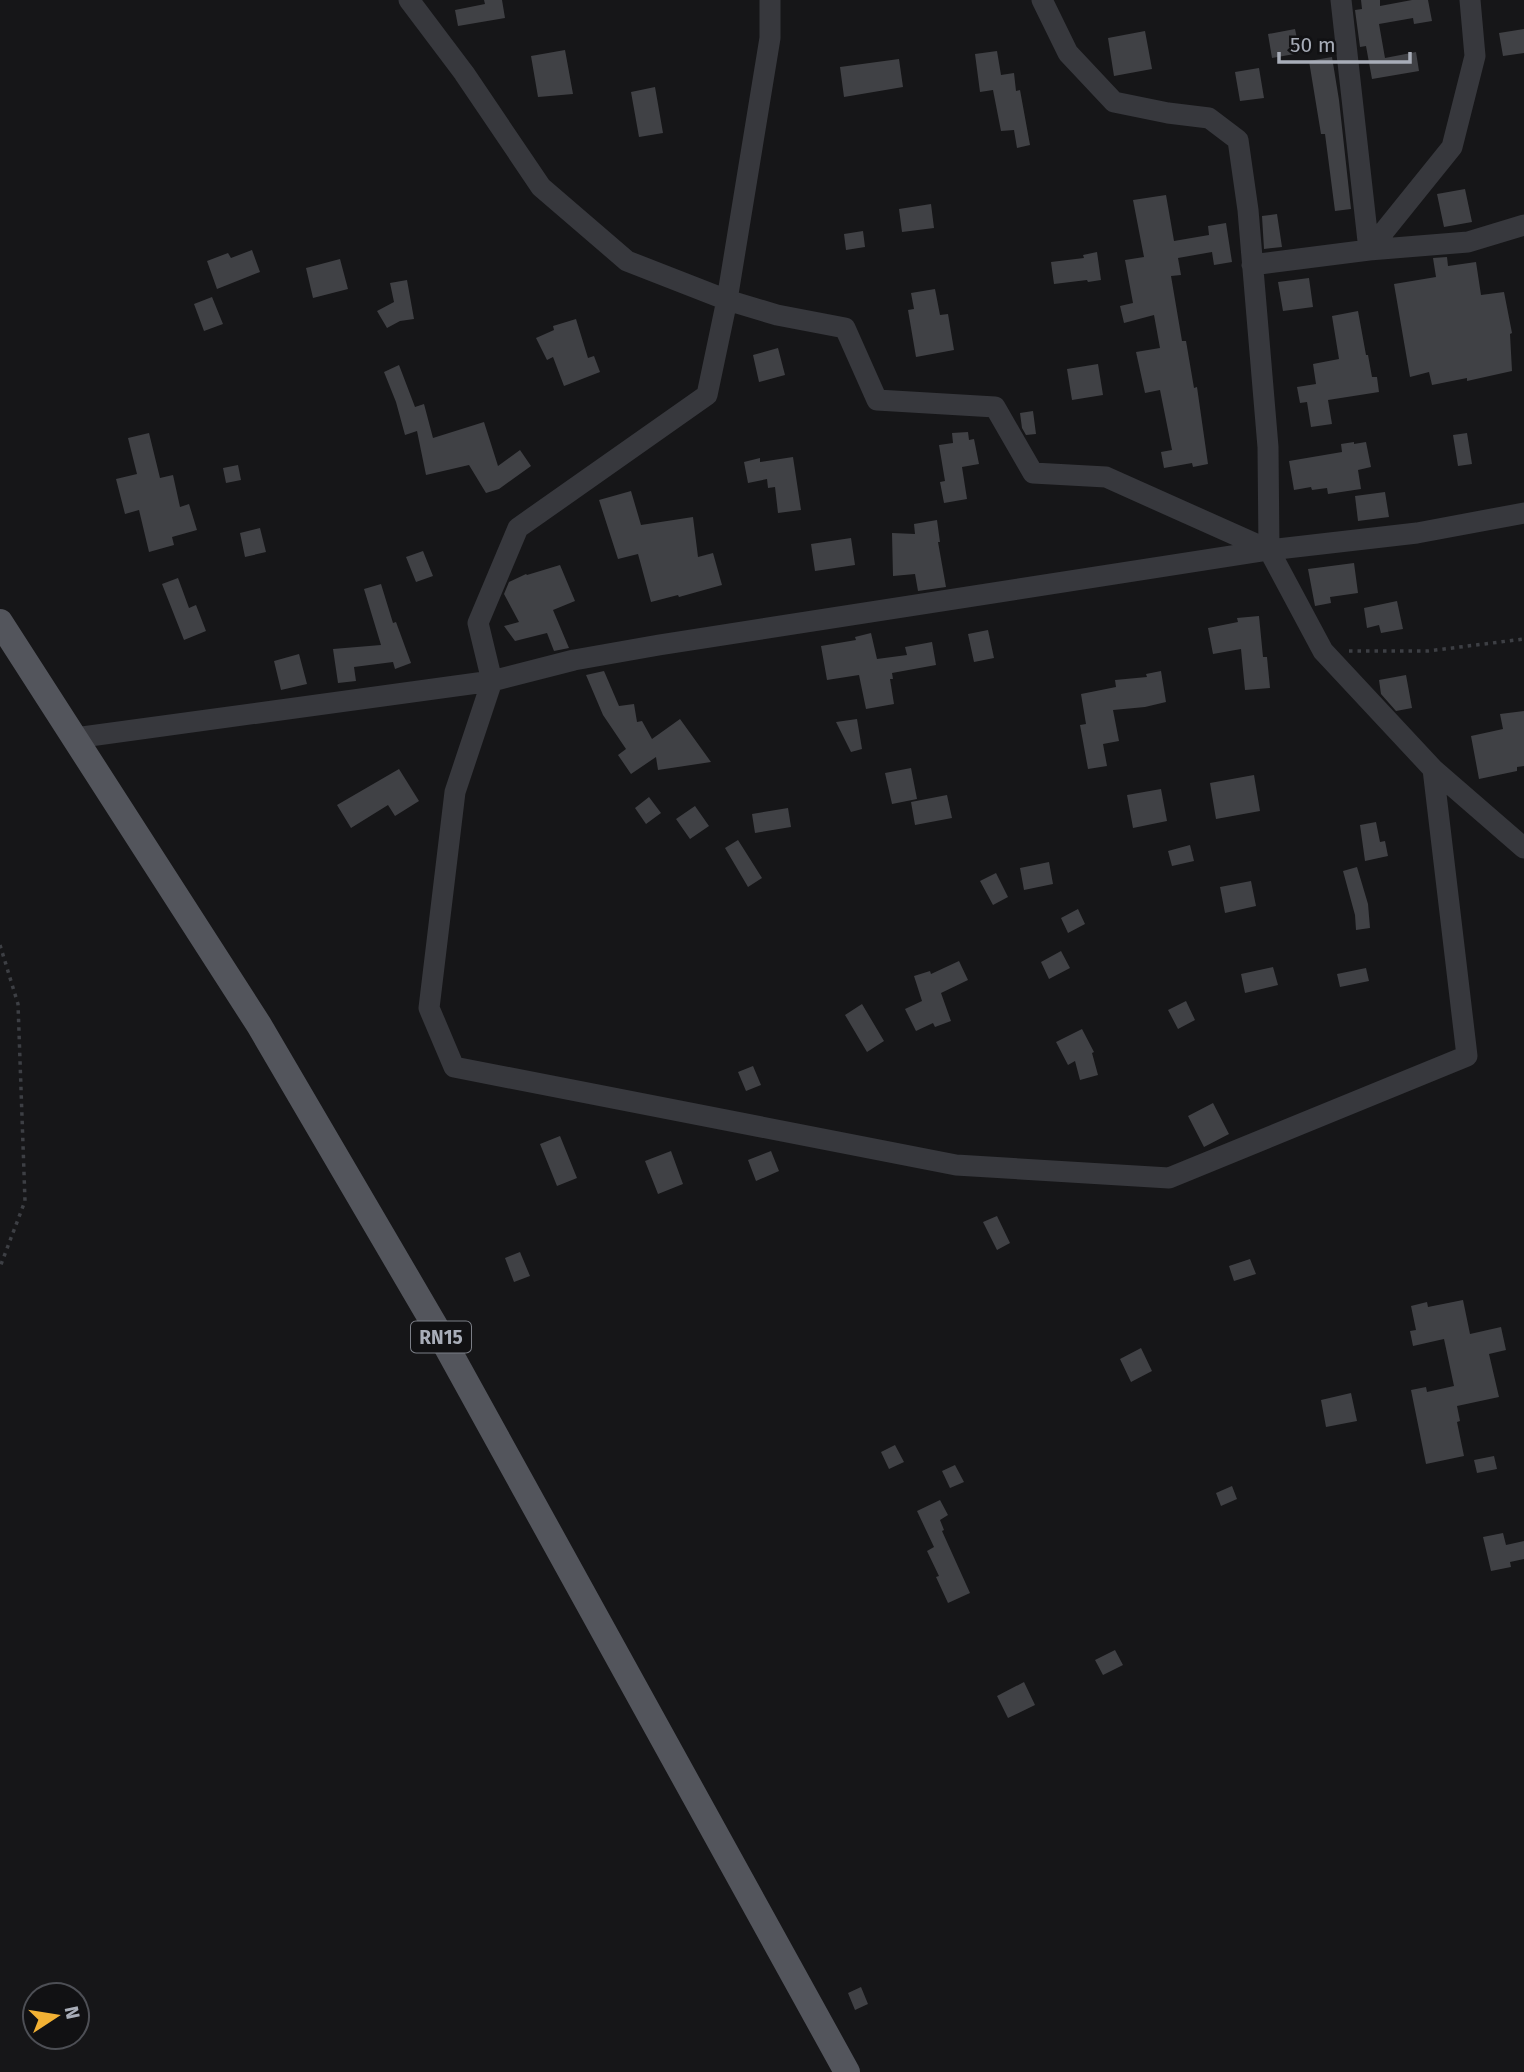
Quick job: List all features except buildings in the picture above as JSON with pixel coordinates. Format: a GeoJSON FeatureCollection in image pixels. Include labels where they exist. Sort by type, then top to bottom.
{"type":"FeatureCollection","features":[{"type":"Feature","properties":{"kind":"main road","name":"RN15"},"geometry":{"type":"LineString","coordinates":[[0,622],[259,1025],[434,1324],[847,2072]]}},
{"type":"Feature","properties":{"kind":"street"},"geometry":{"type":"LineString","coordinates":[[409,0],[464,73],[541,187],[626,261],[727,300],[777,315],[845,328],[877,400],[995,407],[1033,473],[1106,477],[1269,550]]}},
{"type":"Feature","properties":{"kind":"street"},"geometry":{"type":"LineString","coordinates":[[770,0],[770,38],[727,300],[707,395],[518,528],[478,623],[492,681],[455,792],[429,1008],[454,1067],[956,1165],[1170,1178],[1467,1056],[1433,769]]}},
{"type":"Feature","properties":{"kind":"street"},"geometry":{"type":"LineString","coordinates":[[1042,0],[1068,54],[1114,102],[1209,118],[1238,140],[1248,210],[1268,447],[1269,550],[1322,651],[1433,769],[1524,848]]}},
{"type":"Feature","properties":{"kind":"street"},"geometry":{"type":"LineString","coordinates":[[1341,0],[1368,250]]}},
{"type":"Feature","properties":{"kind":"street"},"geometry":{"type":"LineString","coordinates":[[1368,250],[1452,147],[1475,56],[1471,0]]}},
{"type":"Feature","properties":{"kind":"street"},"geometry":{"type":"LineString","coordinates":[[1252,265],[1368,250],[1468,242],[1524,225]]}},
{"type":"Feature","properties":{"kind":"street"},"geometry":{"type":"LineString","coordinates":[[75,738],[492,681],[573,660],[659,645],[1269,550],[1417,533],[1524,513]]}},
{"type":"Feature","properties":{"kind":"path"},"geometry":{"type":"LineString","coordinates":[[1322,651],[1428,651],[1524,639]]}},
{"type":"Feature","properties":{"kind":"path"},"geometry":{"type":"LineString","coordinates":[[0,945],[18,1004],[24,1201],[0,1267]]}}]}
